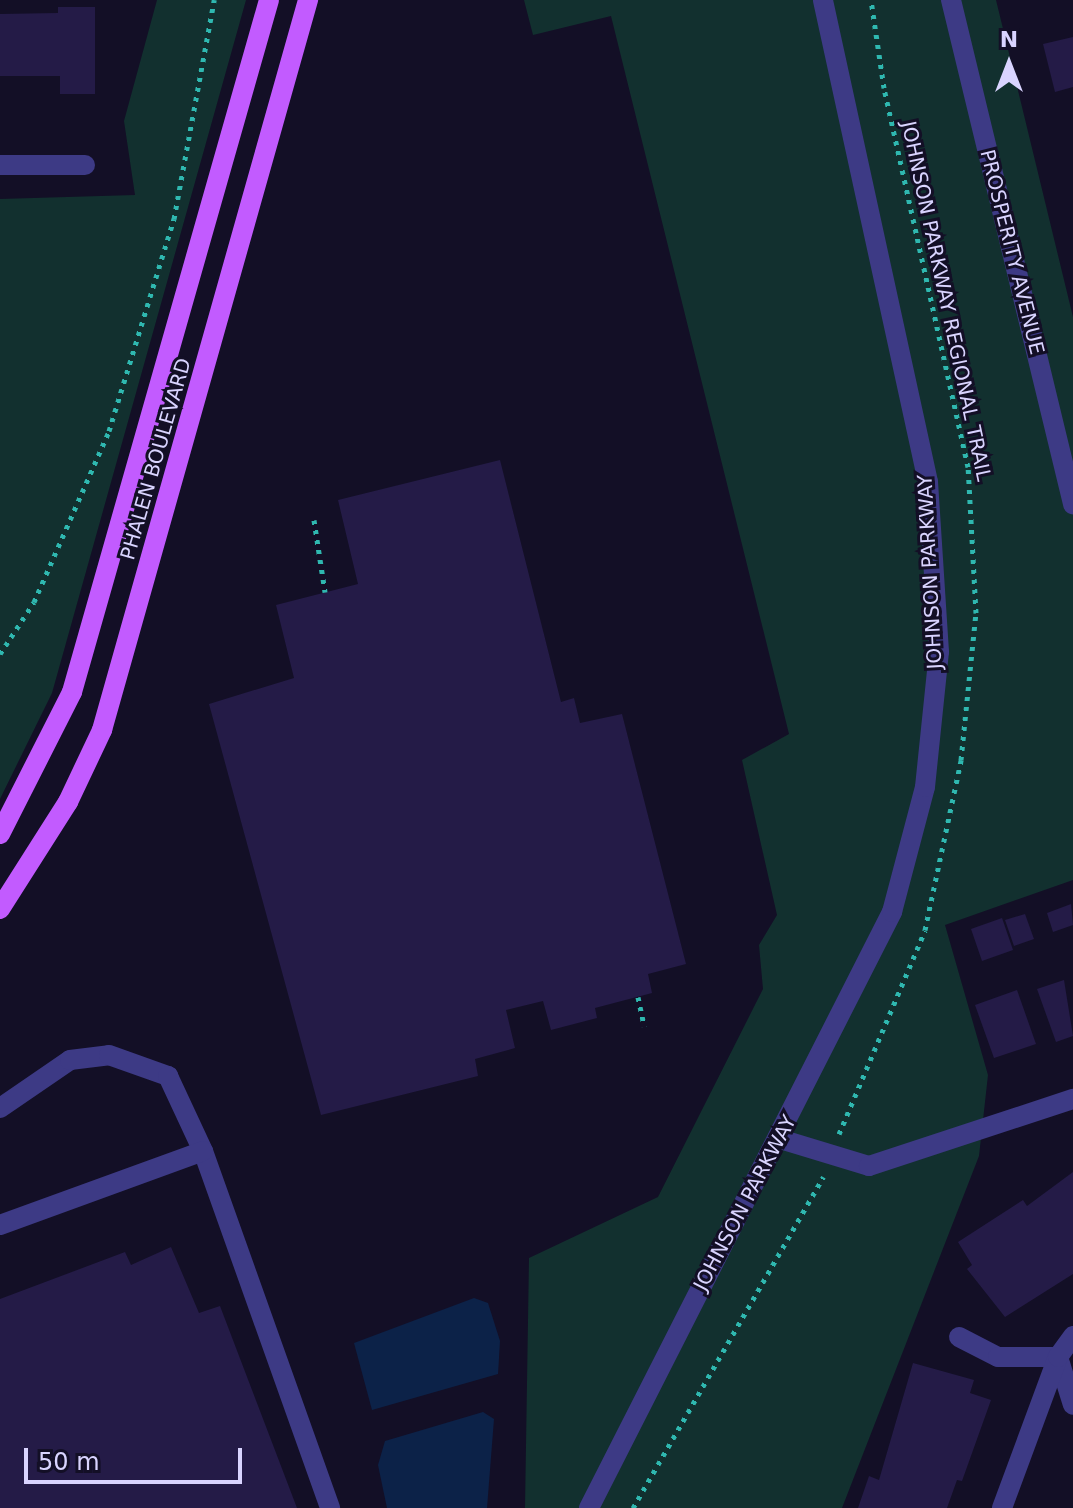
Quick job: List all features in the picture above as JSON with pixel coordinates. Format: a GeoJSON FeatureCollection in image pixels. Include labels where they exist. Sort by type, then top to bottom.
{"type":"FeatureCollection","features":[{"type":"Feature","properties":{"kind":"main road","name":"PHALEN BOULEVARD"},"geometry":{"type":"LineString","coordinates":[[0,834],[72,692],[269,0]]}},
{"type":"Feature","properties":{"kind":"main road","name":"PHALEN BOULEVARD"},"geometry":{"type":"LineString","coordinates":[[0,909],[68,802],[102,730],[308,0]]}},
{"type":"Feature","properties":{"kind":"street","name":"JOHNSON PARKWAY"},"geometry":{"type":"LineString","coordinates":[[589,1508],[780,1139],[892,912],[925,787],[939,652],[928,482],[823,0]]}},
{"type":"Feature","properties":{"kind":"street","name":"PROSPERITY AVENUE"},"geometry":{"type":"LineString","coordinates":[[951,0],[1073,504]]}},
{"type":"Feature","properties":{"kind":"street"},"geometry":{"type":"LineString","coordinates":[[0,165],[85,165]]}},
{"type":"Feature","properties":{"kind":"street"},"geometry":{"type":"LineString","coordinates":[[0,1108],[70,1060],[109,1055],[168,1076],[203,1151],[330,1508]]}},
{"type":"Feature","properties":{"kind":"street"},"geometry":{"type":"LineString","coordinates":[[780,1139],[869,1166],[1073,1099]]}},
{"type":"Feature","properties":{"kind":"street"},"geometry":{"type":"LineString","coordinates":[[0,1225],[203,1151]]}},
{"type":"Feature","properties":{"kind":"street"},"geometry":{"type":"LineString","coordinates":[[1002,1508],[1058,1357],[1073,1336]]}},
{"type":"Feature","properties":{"kind":"street"},"geometry":{"type":"LineString","coordinates":[[959,1337],[998,1357],[1058,1357]]}},
{"type":"Feature","properties":{"kind":"street"},"geometry":{"type":"LineString","coordinates":[[1058,1357],[1073,1405]]}},
{"type":"Feature","properties":{"kind":"path"},"geometry":{"type":"LineString","coordinates":[[0,654],[34,602],[113,417],[174,219],[214,0]]}},
{"type":"Feature","properties":{"kind":"path","name":"JOHNSON PARKWAY REGIONAL TRAIL"},"geometry":{"type":"LineString","coordinates":[[847,1118],[925,930],[961,760],[976,613],[968,467],[884,88],[871,0]]}},
{"type":"Feature","properties":{"kind":"path"},"geometry":{"type":"LineString","coordinates":[[314,520],[325,592]]}},
{"type":"Feature","properties":{"kind":"path"},"geometry":{"type":"LineString","coordinates":[[638,997],[644,1026]]}},
{"type":"Feature","properties":{"kind":"path"},"geometry":{"type":"LineString","coordinates":[[633,1508],[714,1357],[817,1197]]}},
{"type":"Feature","properties":{"kind":"green space"},"geometry":{"type":"Polygon","coordinates":[[[157,0],[246,0],[52,693],[0,799],[0,199],[135,195],[124,121],[157,0]]]}},
{"type":"Feature","properties":{"kind":"green space"},"geometry":{"type":"Polygon","coordinates":[[[524,0],[996,0],[1073,317],[1073,880],[945,925],[988,1075],[979,1156],[842,1508],[525,1508],[529,1258],[658,1197],[763,989],[759,945],[777,915],[742,760],[789,734],[611,16],[533,35],[524,0]]]}},
{"type":"Feature","properties":{"kind":"water"},"geometry":{"type":"Polygon","coordinates":[[[474,1298],[488,1303],[500,1341],[498,1374],[372,1410],[354,1343],[474,1298]]]}},
{"type":"Feature","properties":{"kind":"water"},"geometry":{"type":"Polygon","coordinates":[[[483,1412],[494,1419],[487,1508],[387,1508],[378,1465],[385,1441],[483,1412]]]}},
{"type":"Feature","properties":{"kind":"building"},"geometry":{"type":"Polygon","coordinates":[[[58,7],[95,7],[95,94],[60,94],[60,76],[0,76],[0,14],[58,13],[58,7]]]}},
{"type":"Feature","properties":{"kind":"building"},"geometry":{"type":"Polygon","coordinates":[[[1073,37],[1073,87],[1055,92],[1043,44],[1073,37]]]}},
{"type":"Feature","properties":{"kind":"building"},"geometry":{"type":"Polygon","coordinates":[[[500,460],[561,702],[574,698],[580,723],[622,714],[686,964],[648,974],[652,993],[595,1008],[597,1018],[551,1030],[543,1001],[506,1010],[515,1048],[475,1059],[478,1076],[321,1115],[209,704],[294,678],[276,605],[358,584],[338,500],[500,460]]]}},
{"type":"Feature","properties":{"kind":"building"},"geometry":{"type":"Polygon","coordinates":[[[1071,904],[1073,925],[1053,932],[1047,913],[1071,904]]]}},
{"type":"Feature","properties":{"kind":"building"},"geometry":{"type":"Polygon","coordinates":[[[1025,914],[1034,939],[1014,946],[1005,920],[1025,914]]]}},
{"type":"Feature","properties":{"kind":"building"},"geometry":{"type":"Polygon","coordinates":[[[1002,918],[1013,950],[982,961],[971,929],[1002,918]]]}},
{"type":"Feature","properties":{"kind":"building"},"geometry":{"type":"Polygon","coordinates":[[[1064,980],[1073,1036],[1056,1042],[1037,989],[1064,980]]]}},
{"type":"Feature","properties":{"kind":"building"},"geometry":{"type":"Polygon","coordinates":[[[1017,990],[1036,1044],[994,1058],[975,1005],[1017,990]]]}},
{"type":"Feature","properties":{"kind":"building"},"geometry":{"type":"Polygon","coordinates":[[[1073,1172],[1073,1274],[1005,1317],[967,1269],[972,1265],[958,1242],[1023,1200],[1027,1206],[1073,1172]]]}},
{"type":"Feature","properties":{"kind":"building"},"geometry":{"type":"Polygon","coordinates":[[[171,1247],[199,1313],[220,1306],[297,1508],[0,1508],[0,1299],[125,1252],[131,1265],[171,1247]]]}},
{"type":"Feature","properties":{"kind":"building"},"geometry":{"type":"Polygon","coordinates":[[[913,1363],[974,1380],[970,1393],[991,1400],[962,1481],[957,1480],[947,1508],[858,1508],[869,1476],[879,1480],[913,1363]]]}}]}
